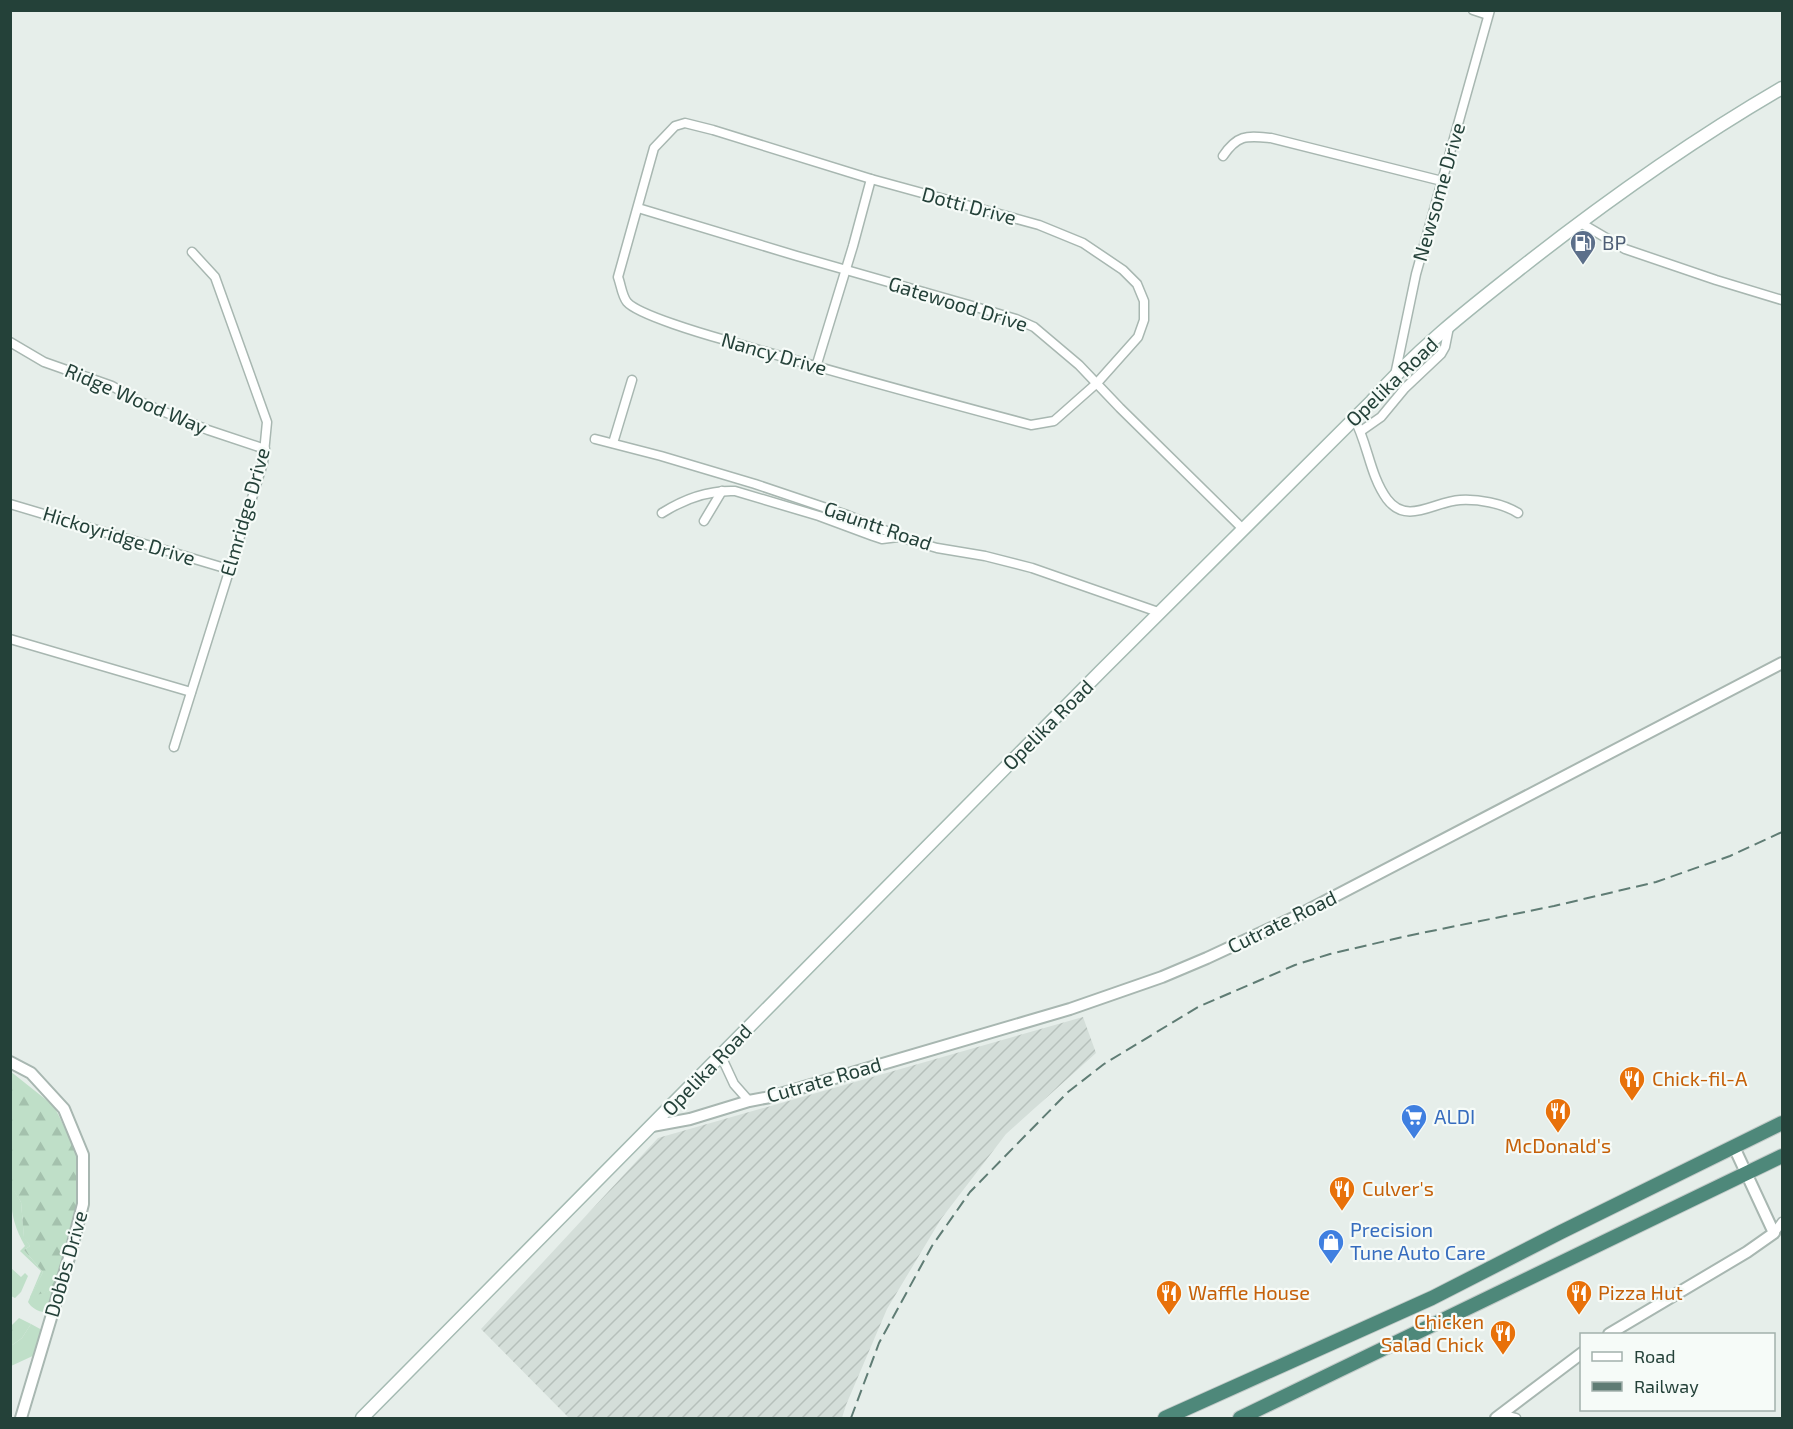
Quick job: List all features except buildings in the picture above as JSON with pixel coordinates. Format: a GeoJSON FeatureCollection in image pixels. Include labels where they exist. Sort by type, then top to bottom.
{"type":"FeatureCollection","features":[{"type":"Feature","properties":{"kind":"highway"},"geometry":{"type":"LineString","coordinates":[[1165,1419],[1432,1298],[1782,1123]]}},
{"type":"Feature","properties":{"kind":"highway"},"geometry":{"type":"LineString","coordinates":[[1240,1419],[1782,1156]]}},
{"type":"Feature","properties":{"kind":"main road","name":"Opelika Road"},"geometry":{"type":"LineString","coordinates":[[362,1419],[1395,375],[1449,327],[1579,222],[1695,142],[1782,88]]}},
{"type":"Feature","properties":{"kind":"street"},"geometry":{"type":"LineString","coordinates":[[1473,10],[1489,13]]}},
{"type":"Feature","properties":{"kind":"street","name":"Newsome Drive"},"geometry":{"type":"LineString","coordinates":[[1395,375],[1416,274],[1489,13]]}},
{"type":"Feature","properties":{"kind":"street","name":"Dotti Drive"},"geometry":{"type":"LineString","coordinates":[[675,126],[685,123],[713,130],[871,178],[1039,225],[1083,243],[1123,270],[1137,284],[1144,301],[1144,320],[1137,337],[1097,383]]}},
{"type":"Feature","properties":{"kind":"street","name":"Nancy Drive"},"geometry":{"type":"LineString","coordinates":[[675,126],[654,148],[618,277],[627,303],[636,309],[689,329],[816,367],[1030,425],[1054,421],[1097,383]]}},
{"type":"Feature","properties":{"kind":"street"},"geometry":{"type":"LineString","coordinates":[[1223,156],[1234,142],[1242,137],[1271,138],[1442,181]]}},
{"type":"Feature","properties":{"kind":"street"},"geometry":{"type":"LineString","coordinates":[[816,367],[871,178]]}},
{"type":"Feature","properties":{"kind":"street","name":"Gatewood Drive"},"geometry":{"type":"LineString","coordinates":[[638,208],[969,305],[1034,327],[1058,345],[1243,529]]}},
{"type":"Feature","properties":{"kind":"street"},"geometry":{"type":"LineString","coordinates":[[1579,222],[1625,249],[1782,300]]}},
{"type":"Feature","properties":{"kind":"street","name":"Elmridge Drive"},"geometry":{"type":"LineString","coordinates":[[174,747],[263,463],[267,422],[215,277],[192,252]]}},
{"type":"Feature","properties":{"kind":"street"},"geometry":{"type":"LineString","coordinates":[[1361,431],[1381,417],[1405,388],[1441,354],[1445,347],[1449,327]]}},
{"type":"Feature","properties":{"kind":"street","name":"Ridge Wood Way"},"geometry":{"type":"LineString","coordinates":[[10,342],[44,362],[112,386],[138,401],[208,430],[265,449]]}},
{"type":"Feature","properties":{"kind":"street"},"geometry":{"type":"LineString","coordinates":[[613,443],[632,380]]}},
{"type":"Feature","properties":{"kind":"street"},"geometry":{"type":"LineString","coordinates":[[1354,418],[1384,494],[1396,508],[1405,512],[1414,512],[1442,502],[1461,500],[1499,505],[1518,513]]}},
{"type":"Feature","properties":{"kind":"street","name":"Gauntt Road"},"geometry":{"type":"LineString","coordinates":[[595,439],[765,488],[847,515],[898,537],[937,548],[985,556],[1032,568],[1161,613]]}},
{"type":"Feature","properties":{"kind":"street"},"geometry":{"type":"LineString","coordinates":[[662,513],[688,500],[722,490],[735,491],[773,501],[882,539],[898,537]]}},
{"type":"Feature","properties":{"kind":"street"},"geometry":{"type":"LineString","coordinates":[[704,521],[722,490]]}},
{"type":"Feature","properties":{"kind":"street","name":"Hickoyridge Drive"},"geometry":{"type":"LineString","coordinates":[[10,504],[228,569]]}},
{"type":"Feature","properties":{"kind":"street"},"geometry":{"type":"LineString","coordinates":[[10,639],[191,692]]}},
{"type":"Feature","properties":{"kind":"street","name":"Cutrate Road"},"geometry":{"type":"LineString","coordinates":[[652,1126],[690,1119],[770,1097],[1070,1009],[1162,977],[1296,917],[1782,663]]}},
{"type":"Feature","properties":{"kind":"street","name":"Cutrate Road"},"geometry":{"type":"LineString","coordinates":[[721,1056],[734,1084],[749,1101]]}},
{"type":"Feature","properties":{"kind":"street","name":"Dobbs Drive"},"geometry":{"type":"LineString","coordinates":[[10,1062],[32,1073],[64,1109],[83,1155],[83,1204],[21,1419]]}},
{"type":"Feature","properties":{"kind":"street"},"geometry":{"type":"LineString","coordinates":[[1734,1147],[1774,1233]]}},
{"type":"Feature","properties":{"kind":"street"},"geometry":{"type":"LineString","coordinates":[[1612,1333],[1747,1252],[1774,1233],[1782,1222]]}},
{"type":"Feature","properties":{"kind":"street"},"geometry":{"type":"LineString","coordinates":[[1498,1416],[1580,1354]]}},
{"type":"Feature","properties":{"kind":"street"},"geometry":{"type":"LineString","coordinates":[[1498,1416],[1516,1419]]}},
{"type":"Feature","properties":{"kind":"shaded area"},"geometry":{"type":"Polygon","coordinates":[[[1083,1017],[1096,1053],[1006,1134],[941,1219],[887,1309],[842,1418],[569,1418],[481,1329],[658,1138],[1083,1017]]]}},
{"type":"Feature","properties":{"kind":"green space"},"geometry":{"type":"Polygon","coordinates":[[[10,1071],[54,1106],[80,1159],[80,1201],[57,1289],[30,1297],[43,1272],[24,1250],[30,1246],[24,1238],[21,1202],[12,1188],[10,1071]]]}},
{"type":"Feature","properties":{"kind":"green space"},"geometry":{"type":"Polygon","coordinates":[[[12,1187],[21,1202],[24,1237],[30,1246],[24,1250],[43,1272],[31,1296],[56,1289],[49,1311],[37,1310],[28,1302],[41,1271],[20,1251],[25,1246],[13,1217],[12,1187]]]}},
{"type":"Feature","properties":{"kind":"green space"},"geometry":{"type":"Polygon","coordinates":[[[11,1268],[21,1277],[25,1273],[28,1276],[21,1292],[15,1298],[11,1296],[11,1268]]]}},
{"type":"Feature","properties":{"kind":"green space"},"geometry":{"type":"Polygon","coordinates":[[[19,1318],[31,1324],[22,1338],[11,1346],[11,1326],[19,1318]]]}},
{"type":"Feature","properties":{"kind":"green space"},"geometry":{"type":"Polygon","coordinates":[[[31,1324],[42,1330],[37,1354],[11,1366],[11,1346],[22,1338],[31,1324]]]}},
{"type":"Feature","properties":{"kind":"railway"},"geometry":{"type":"LineString","coordinates":[[851,1418],[879,1343],[932,1246],[970,1192],[1068,1092],[1104,1064],[1198,1007],[1295,965],[1330,954],[1407,936],[1554,906],[1656,882],[1730,856],[1782,832]]}},
{"type":"Feature","properties":{"kind":"place","name":"BP"},"geometry":{"type":"Point","coordinates":[1583,266]}},
{"type":"Feature","properties":{"kind":"place","name":"Chick-fil-A"},"geometry":{"type":"Point","coordinates":[1632,1102]}},
{"type":"Feature","properties":{"kind":"place","name":"McDonald's"},"geometry":{"type":"Point","coordinates":[1558,1134]}},
{"type":"Feature","properties":{"kind":"place","name":"ALDI"},"geometry":{"type":"Point","coordinates":[1414,1140]}},
{"type":"Feature","properties":{"kind":"place","name":"Culver's"},"geometry":{"type":"Point","coordinates":[1342,1212]}},
{"type":"Feature","properties":{"kind":"place","name":"Precision Tune Auto Care"},"geometry":{"type":"Point","coordinates":[1331,1265]}},
{"type":"Feature","properties":{"kind":"place","name":"Waffle House"},"geometry":{"type":"Point","coordinates":[1169,1316]}},
{"type":"Feature","properties":{"kind":"place","name":"Pizza Hut"},"geometry":{"type":"Point","coordinates":[1579,1316]}},
{"type":"Feature","properties":{"kind":"place","name":"Chicken Salad Chick"},"geometry":{"type":"Point","coordinates":[1503,1356]}}]}
